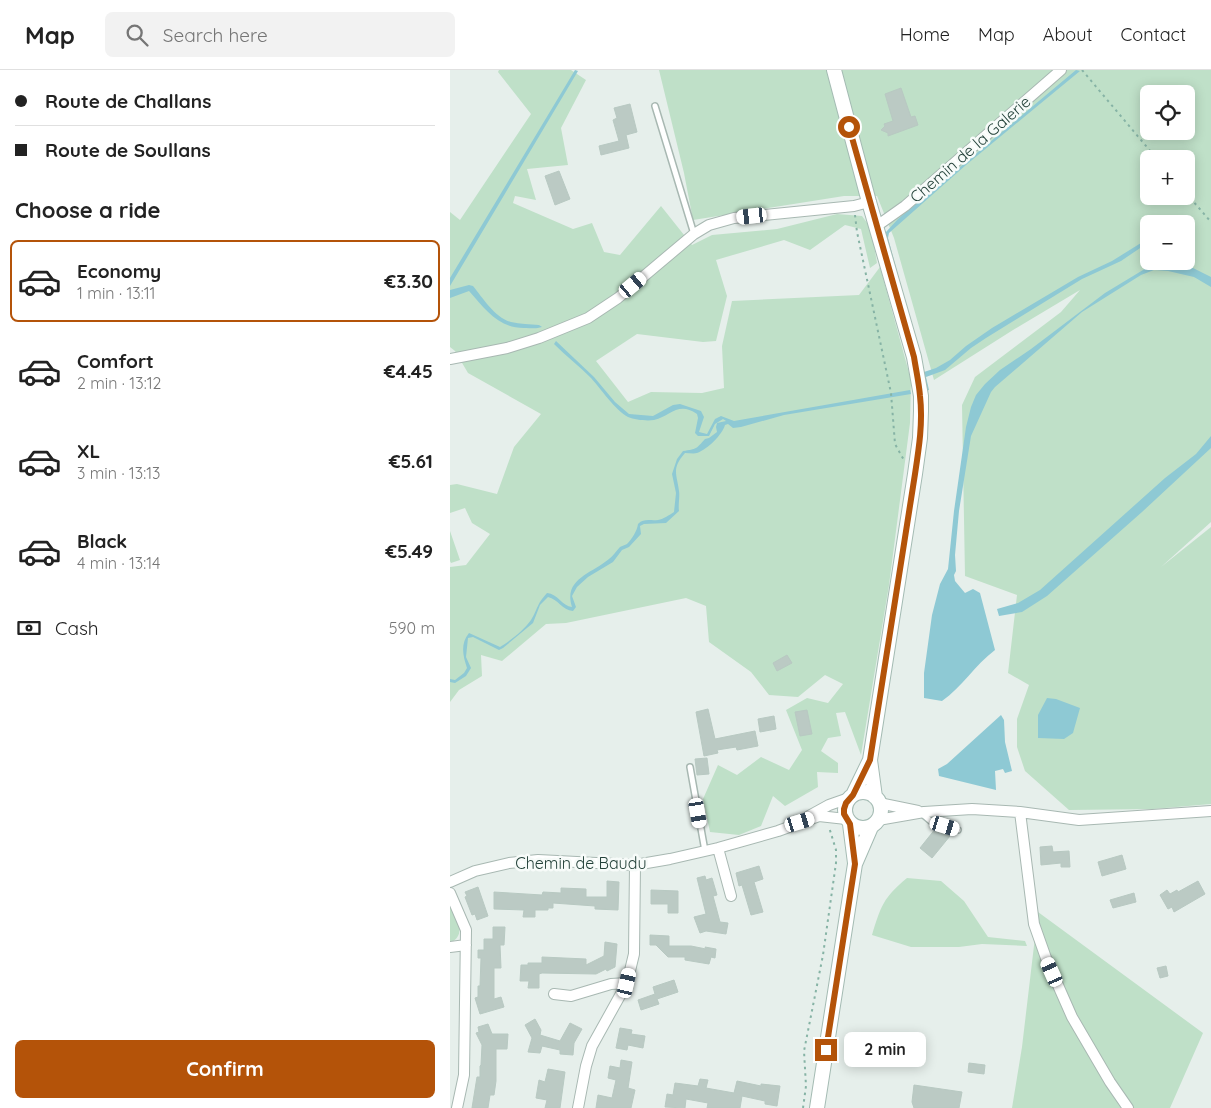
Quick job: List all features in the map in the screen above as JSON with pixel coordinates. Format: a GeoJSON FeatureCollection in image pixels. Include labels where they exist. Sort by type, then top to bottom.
{"type":"FeatureCollection","features":[{"type":"Feature","properties":{"kind":"main road"},"geometry":{"type":"LineString","coordinates":[[817,1108],[855,864],[881,812],[870,760],[920,438],[920,393],[914,357],[869,202],[834,70]]}},
{"type":"Feature","properties":{"kind":"main road"},"geometry":{"type":"LineString","coordinates":[[855,864],[848,821],[844,809],[870,760]]}},
{"type":"Feature","properties":{"kind":"main road"},"geometry":{"type":"LineString","coordinates":[[851,796],[864,792],[877,800]]}},
{"type":"Feature","properties":{"kind":"main road"},"geometry":{"type":"LineString","coordinates":[[848,821],[859,828],[874,823]]}},
{"type":"Feature","properties":{"kind":"street","name":"Chemin de la Galerie"},"geometry":{"type":"LineString","coordinates":[[876,224],[881,223],[906,206],[1061,70]]}},
{"type":"Feature","properties":{"kind":"street"},"geometry":{"type":"LineString","coordinates":[[450,359],[507,348],[539,338],[588,318],[618,298],[694,234],[709,225],[734,218],[854,206],[869,202]]}},
{"type":"Feature","properties":{"kind":"street","name":"Chemin de Baudu"},"geometry":{"type":"LineString","coordinates":[[800,822],[829,805],[851,796]]}},
{"type":"Feature","properties":{"kind":"street"},"geometry":{"type":"LineString","coordinates":[[877,800],[922,812]]}},
{"type":"Feature","properties":{"kind":"street"},"geometry":{"type":"LineString","coordinates":[[874,823],[922,812],[972,809],[1020,812],[1079,820],[1211,811]]}},
{"type":"Feature","properties":{"kind":"street"},"geometry":{"type":"LineString","coordinates":[[1020,812],[1034,924],[1046,958],[1072,1017],[1110,1082],[1128,1108]]}},
{"type":"Feature","properties":{"kind":"street","name":"Chemin de Baudu"},"geometry":{"type":"LineString","coordinates":[[450,882],[474,871],[509,863],[538,860],[635,865],[670,860],[718,848],[819,816],[830,816],[848,821]]}},
{"type":"Feature","properties":{"kind":"street"},"geometry":{"type":"LineString","coordinates":[[718,848],[731,896]]}},
{"type":"Feature","properties":{"kind":"street"},"geometry":{"type":"LineString","coordinates":[[578,1108],[592,1046],[627,983],[634,954],[635,865]]}},
{"type":"Feature","properties":{"kind":"street"},"geometry":{"type":"LineString","coordinates":[[450,893],[466,930],[464,1076],[457,1108]]}},
{"type":"Feature","properties":{"kind":"street"},"geometry":{"type":"LineString","coordinates":[[450,947],[466,945]]}},
{"type":"Feature","properties":{"kind":"street"},"geometry":{"type":"LineString","coordinates":[[554,994],[571,996],[611,984],[627,983]]}},
{"type":"Feature","properties":{"kind":"lane"},"geometry":{"type":"LineString","coordinates":[[655,106],[694,234]]}},
{"type":"Feature","properties":{"kind":"lane"},"geometry":{"type":"LineString","coordinates":[[690,767],[705,851]]}},
{"type":"Feature","properties":{"kind":"lane"},"geometry":{"type":"LineString","coordinates":[[922,812],[933,823],[958,830]]}},
{"type":"Feature","properties":{"kind":"path"},"geometry":{"type":"LineString","coordinates":[[1082,70],[1149,150]]}},
{"type":"Feature","properties":{"kind":"path"},"geometry":{"type":"LineString","coordinates":[[1195,203],[1211,222]]}},
{"type":"Feature","properties":{"kind":"path"},"geometry":{"type":"LineString","coordinates":[[854,206],[859,241],[891,393],[895,444],[905,462]]}},
{"type":"Feature","properties":{"kind":"path"},"geometry":{"type":"LineString","coordinates":[[802,1108],[806,1086],[804,1050],[823,955],[836,863],[836,850],[829,827],[830,816]]}},
{"type":"Feature","properties":{"kind":"green space"},"geometry":{"type":"Polygon","coordinates":[[[499,70],[571,70],[586,80],[561,128],[568,165],[527,169],[536,200],[515,196],[513,203],[573,229],[592,223],[604,252],[620,255],[661,206],[692,245],[712,235],[777,229],[837,214],[862,216],[871,228],[877,263],[870,268],[861,229],[845,225],[810,250],[784,240],[716,260],[727,296],[716,341],[703,342],[637,334],[596,361],[628,402],[651,392],[702,393],[724,388],[722,346],[732,301],[859,295],[880,267],[911,380],[910,423],[889,585],[861,755],[845,712],[836,713],[841,736],[828,738],[821,751],[838,763],[838,773],[817,772],[818,787],[785,806],[773,796],[761,826],[739,835],[710,832],[703,799],[718,765],[737,775],[761,757],[789,770],[802,750],[786,710],[807,698],[828,703],[843,684],[825,675],[798,697],[769,695],[751,672],[709,642],[706,606],[686,598],[566,623],[546,624],[502,661],[481,655],[482,676],[459,690],[450,702],[450,567],[466,565],[490,534],[472,523],[465,508],[450,513],[450,485],[457,484],[497,494],[514,447],[541,414],[468,373],[455,351],[450,347],[450,212],[460,220],[531,114],[498,72],[499,70]]]}},
{"type":"Feature","properties":{"kind":"green space"},"geometry":{"type":"Polygon","coordinates":[[[659,70],[1211,70],[1211,522],[1161,567],[1211,527],[1211,804],[1153,809],[1069,810],[1025,771],[1017,747],[1017,719],[1029,685],[1008,673],[1017,595],[965,576],[962,405],[975,377],[1061,312],[1080,290],[934,380],[894,238],[877,196],[844,196],[693,220],[684,173],[659,70]]]}},
{"type":"Feature","properties":{"kind":"green space"},"geometry":{"type":"Polygon","coordinates":[[[450,531],[460,560],[451,563],[450,561],[450,531]]]}},
{"type":"Feature","properties":{"kind":"green space"},"geometry":{"type":"Polygon","coordinates":[[[907,878],[941,881],[964,901],[988,937],[1025,941],[1027,946],[982,944],[959,947],[911,947],[872,935],[884,903],[893,891],[907,878]]]}},
{"type":"Feature","properties":{"kind":"green space"},"geometry":{"type":"Polygon","coordinates":[[[450,903],[459,925],[459,930],[458,935],[450,943],[450,903]]]}},
{"type":"Feature","properties":{"kind":"green space"},"geometry":{"type":"Polygon","coordinates":[[[1038,912],[1203,1033],[1170,1108],[1012,1108],[1022,1047],[1038,912]]]}},
{"type":"Feature","properties":{"kind":"water"},"geometry":{"type":"Polygon","coordinates":[[[575,70],[578,71],[450,286],[450,278],[575,70]]]}},
{"type":"Feature","properties":{"kind":"water"},"geometry":{"type":"Polygon","coordinates":[[[1076,70],[1080,71],[966,165],[889,233],[888,238],[924,372],[950,360],[992,328],[1078,277],[1112,261],[1140,244],[1140,248],[1121,261],[1082,279],[986,338],[945,370],[926,377],[929,390],[926,391],[886,235],[886,232],[898,219],[1076,70]]]}},
{"type":"Feature","properties":{"kind":"water"},"geometry":{"type":"Polygon","coordinates":[[[1195,269],[1211,277],[1211,287],[1194,277],[1154,270],[1195,269]]]}},
{"type":"Feature","properties":{"kind":"water"},"geometry":{"type":"Polygon","coordinates":[[[1143,270],[1154,270],[1141,275],[1082,312],[995,387],[971,436],[959,511],[955,555],[956,571],[954,575],[955,581],[965,593],[973,589],[980,593],[995,650],[942,701],[924,698],[924,673],[932,615],[940,584],[948,569],[966,427],[976,395],[1000,370],[1105,293],[1143,270]]]}},
{"type":"Feature","properties":{"kind":"water"},"geometry":{"type":"Polygon","coordinates":[[[469,285],[473,286],[490,307],[505,320],[542,327],[516,327],[501,322],[487,311],[469,291],[450,298],[450,290],[469,285]]]}},
{"type":"Feature","properties":{"kind":"water"},"geometry":{"type":"Polygon","coordinates":[[[556,341],[629,414],[653,416],[673,405],[680,404],[701,411],[704,417],[699,432],[707,434],[715,419],[721,416],[734,421],[910,390],[911,394],[784,415],[741,427],[733,428],[728,424],[725,425],[718,437],[710,445],[697,453],[685,453],[678,463],[676,472],[679,511],[666,523],[644,524],[640,526],[641,534],[629,547],[622,550],[613,562],[588,577],[577,587],[572,596],[576,607],[573,611],[566,609],[548,597],[540,605],[533,623],[503,648],[499,650],[473,637],[468,638],[466,657],[471,668],[466,676],[455,683],[450,682],[450,679],[455,680],[467,668],[463,646],[469,633],[500,647],[517,635],[528,624],[547,593],[554,595],[565,605],[572,607],[571,590],[575,583],[609,559],[620,547],[627,544],[640,522],[660,519],[674,512],[676,493],[672,474],[677,459],[683,451],[696,448],[705,439],[717,432],[717,423],[726,421],[723,419],[715,424],[709,436],[698,436],[695,433],[697,414],[690,410],[680,409],[654,420],[628,417],[613,404],[591,378],[554,344],[556,341]]]}},
{"type":"Feature","properties":{"kind":"water"},"geometry":{"type":"Polygon","coordinates":[[[1211,436],[1211,448],[1047,596],[1022,612],[999,616],[997,609],[1018,603],[1040,590],[1165,478],[1196,454],[1211,436]]]}},
{"type":"Feature","properties":{"kind":"water"},"geometry":{"type":"Polygon","coordinates":[[[1047,698],[1056,699],[1080,708],[1073,733],[1064,739],[1038,738],[1038,715],[1047,698]]]}},
{"type":"Feature","properties":{"kind":"water"},"geometry":{"type":"Polygon","coordinates":[[[1001,715],[1004,720],[1005,742],[1012,771],[1005,773],[1003,769],[995,771],[996,790],[939,776],[938,769],[947,764],[1001,715]]]}},
{"type":"Feature","properties":{"kind":"building"},"geometry":{"type":"Polygon","coordinates":[[[901,88],[911,117],[915,116],[918,125],[888,136],[888,133],[881,130],[885,126],[884,124],[893,121],[885,94],[901,88]]]}},
{"type":"Feature","properties":{"kind":"building"},"geometry":{"type":"Polygon","coordinates":[[[630,104],[637,132],[626,135],[629,148],[601,155],[599,146],[619,141],[613,120],[617,118],[614,108],[630,104]]]}},
{"type":"Feature","properties":{"kind":"building"},"geometry":{"type":"Polygon","coordinates":[[[559,171],[570,199],[555,205],[545,176],[559,171]]]}},
{"type":"Feature","properties":{"kind":"building"},"geometry":{"type":"Polygon","coordinates":[[[787,655],[792,663],[777,671],[773,663],[787,655]]]}},
{"type":"Feature","properties":{"kind":"building"},"geometry":{"type":"Polygon","coordinates":[[[708,709],[715,739],[755,731],[758,746],[737,750],[736,747],[717,750],[718,753],[704,756],[696,712],[708,709]]]}},
{"type":"Feature","properties":{"kind":"building"},"geometry":{"type":"Polygon","coordinates":[[[807,710],[812,734],[800,736],[795,712],[807,710]]]}},
{"type":"Feature","properties":{"kind":"building"},"geometry":{"type":"Polygon","coordinates":[[[774,716],[776,729],[760,732],[758,719],[774,716]]]}},
{"type":"Feature","properties":{"kind":"building"},"geometry":{"type":"Polygon","coordinates":[[[707,758],[709,774],[697,775],[695,759],[707,758]]]}},
{"type":"Feature","properties":{"kind":"building"},"geometry":{"type":"Polygon","coordinates":[[[936,828],[943,830],[950,836],[932,858],[920,848],[936,828]]]}},
{"type":"Feature","properties":{"kind":"building"},"geometry":{"type":"Polygon","coordinates":[[[1052,846],[1053,852],[1069,851],[1070,867],[1061,867],[1061,863],[1041,865],[1040,847],[1052,846]]]}},
{"type":"Feature","properties":{"kind":"building"},"geometry":{"type":"Polygon","coordinates":[[[1122,855],[1126,869],[1102,876],[1098,862],[1122,855]]]}},
{"type":"Feature","properties":{"kind":"building"},"geometry":{"type":"Polygon","coordinates":[[[759,866],[763,879],[754,882],[763,912],[751,915],[742,885],[739,886],[736,873],[759,866]]]}},
{"type":"Feature","properties":{"kind":"building"},"geometry":{"type":"Polygon","coordinates":[[[705,876],[706,880],[712,878],[717,895],[713,896],[720,922],[728,923],[726,934],[706,931],[700,933],[694,917],[706,914],[697,878],[705,876]]]}},
{"type":"Feature","properties":{"kind":"building"},"geometry":{"type":"Polygon","coordinates":[[[607,881],[619,882],[618,910],[595,909],[595,906],[553,903],[553,908],[548,908],[548,910],[535,910],[535,917],[523,917],[524,910],[494,909],[494,892],[542,895],[543,892],[561,893],[561,888],[586,889],[586,897],[607,897],[607,881]]]}},
{"type":"Feature","properties":{"kind":"building"},"geometry":{"type":"Polygon","coordinates":[[[1198,881],[1205,894],[1174,912],[1172,907],[1168,909],[1160,895],[1167,890],[1170,894],[1177,890],[1178,892],[1198,881]]]}},
{"type":"Feature","properties":{"kind":"building"},"geometry":{"type":"Polygon","coordinates":[[[478,887],[488,916],[477,920],[475,914],[472,915],[465,892],[478,887]]]}},
{"type":"Feature","properties":{"kind":"building"},"geometry":{"type":"Polygon","coordinates":[[[651,890],[678,891],[678,913],[668,913],[668,904],[651,904],[651,890]]]}},
{"type":"Feature","properties":{"kind":"building"},"geometry":{"type":"Polygon","coordinates":[[[1134,893],[1136,902],[1113,908],[1110,900],[1134,893]]]}},
{"type":"Feature","properties":{"kind":"building"},"geometry":{"type":"Polygon","coordinates":[[[493,927],[505,927],[504,945],[500,945],[501,968],[494,968],[494,999],[501,997],[504,1007],[480,1014],[475,998],[478,997],[478,986],[480,986],[481,958],[478,958],[478,950],[484,950],[484,939],[493,939],[493,927]]]}},
{"type":"Feature","properties":{"kind":"building"},"geometry":{"type":"Polygon","coordinates":[[[650,935],[669,936],[669,946],[716,949],[715,958],[711,957],[709,964],[685,960],[685,957],[668,957],[656,945],[650,945],[650,935]]]}},
{"type":"Feature","properties":{"kind":"building"},"geometry":{"type":"Polygon","coordinates":[[[605,942],[617,944],[615,967],[607,971],[606,969],[596,974],[542,973],[539,974],[539,988],[528,988],[529,981],[520,981],[521,965],[542,963],[542,957],[586,959],[586,965],[604,956],[605,942]]]}},
{"type":"Feature","properties":{"kind":"building"},"geometry":{"type":"Polygon","coordinates":[[[1166,966],[1168,976],[1160,978],[1157,968],[1166,966]]]}},
{"type":"Feature","properties":{"kind":"building"},"geometry":{"type":"Polygon","coordinates":[[[674,980],[678,992],[657,999],[659,1004],[641,1010],[638,1000],[655,994],[653,987],[674,980]]]}},
{"type":"Feature","properties":{"kind":"building"},"geometry":{"type":"Polygon","coordinates":[[[535,1019],[541,1030],[540,1035],[560,1041],[570,1023],[582,1029],[574,1043],[573,1055],[560,1054],[560,1050],[542,1046],[540,1053],[528,1052],[532,1038],[525,1025],[535,1019]]]}},
{"type":"Feature","properties":{"kind":"building"},"geometry":{"type":"Polygon","coordinates":[[[488,1024],[492,1034],[508,1034],[507,1049],[496,1049],[496,1081],[494,1095],[490,1095],[488,1108],[472,1108],[481,1065],[482,1045],[476,1033],[479,1032],[478,1027],[488,1024]]]}},
{"type":"Feature","properties":{"kind":"building"},"geometry":{"type":"Polygon","coordinates":[[[620,1028],[632,1030],[631,1034],[645,1036],[643,1048],[628,1045],[627,1050],[616,1048],[620,1028]]]}},
{"type":"Feature","properties":{"kind":"building"},"geometry":{"type":"Polygon","coordinates":[[[621,1060],[632,1062],[628,1088],[635,1090],[631,1108],[596,1108],[598,1095],[612,1098],[616,1080],[608,1078],[610,1066],[620,1068],[621,1060]]]}},
{"type":"Feature","properties":{"kind":"building"},"geometry":{"type":"Polygon","coordinates":[[[969,1063],[985,1065],[984,1074],[968,1072],[969,1063]]]}},
{"type":"Feature","properties":{"kind":"building"},"geometry":{"type":"Polygon","coordinates":[[[548,1069],[565,1072],[560,1108],[545,1108],[547,1100],[536,1098],[539,1080],[545,1082],[548,1069]]]}},
{"type":"Feature","properties":{"kind":"building"},"geometry":{"type":"Polygon","coordinates":[[[700,1079],[708,1080],[706,1088],[734,1093],[737,1081],[761,1086],[761,1084],[780,1086],[777,1106],[765,1104],[765,1101],[742,1096],[740,1108],[707,1108],[708,1103],[686,1099],[685,1108],[665,1107],[667,1094],[673,1095],[675,1083],[698,1086],[700,1079]]]}},
{"type":"Feature","properties":{"kind":"building"},"geometry":{"type":"Polygon","coordinates":[[[914,1085],[962,1092],[959,1108],[914,1108],[912,1102],[914,1085]]]}},
{"type":"Feature","properties":{"kind":"route"},"geometry":{"type":"LineString","coordinates":[[826,1050],[855,864],[850,824],[844,814],[844,809],[870,760],[915,474],[920,438],[921,411],[914,357],[849,127]]}}]}
